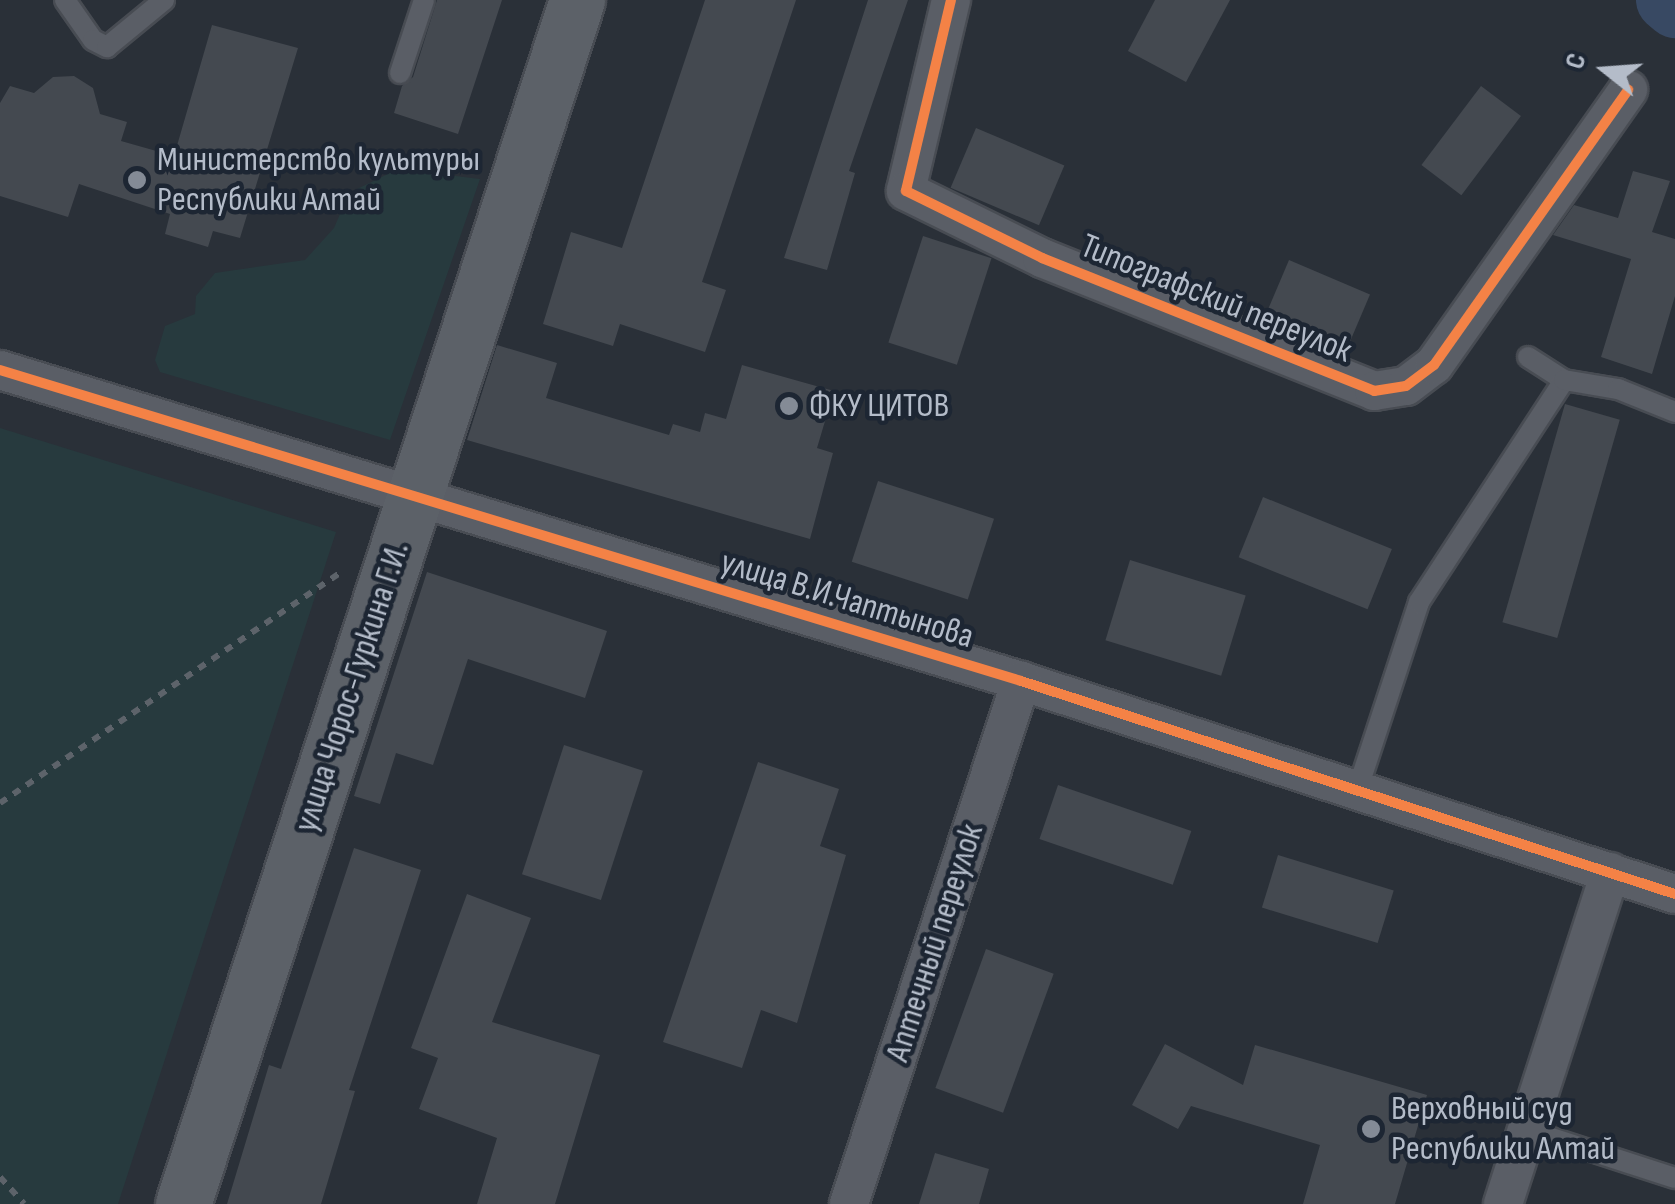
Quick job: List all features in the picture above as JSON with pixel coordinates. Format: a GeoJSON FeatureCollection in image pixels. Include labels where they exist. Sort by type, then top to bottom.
{"type":"FeatureCollection","features":[{"type":"Feature","properties":{"kind":"main road","name":"улица Чорос-Гуркина Г.И."},"geometry":{"type":"LineString","coordinates":[[183,1204],[577,0]]}},
{"type":"Feature","properties":{"kind":"street","name":"Типографский переулок"},"geometry":{"type":"LineString","coordinates":[[951,0],[906,191],[1042,258],[1374,391],[1406,386],[1434,365],[1628,90]]}},
{"type":"Feature","properties":{"kind":"street","name":"улица В.И.Чаптынова"},"geometry":{"type":"LineString","coordinates":[[0,370],[1022,681],[1675,894]]}},
{"type":"Feature","properties":{"kind":"street","name":"Аптечный переулок"},"geometry":{"type":"LineString","coordinates":[[849,1204],[1022,681]]}},
{"type":"Feature","properties":{"kind":"street"},"geometry":{"type":"LineString","coordinates":[[1503,1204],[1610,872]]}},
{"type":"Feature","properties":{"kind":"lane"},"geometry":{"type":"LineString","coordinates":[[65,0],[93,40],[106,47],[164,0]]}},
{"type":"Feature","properties":{"kind":"lane"},"geometry":{"type":"LineString","coordinates":[[400,72],[424,0]]}},
{"type":"Feature","properties":{"kind":"lane"},"geometry":{"type":"LineString","coordinates":[[1528,357],[1564,380],[1618,389],[1675,412]]}},
{"type":"Feature","properties":{"kind":"lane"},"geometry":{"type":"LineString","coordinates":[[1357,792],[1419,602],[1564,380]]}},
{"type":"Feature","properties":{"kind":"lane"},"geometry":{"type":"LineString","coordinates":[[1527,1130],[1675,1178]]}},
{"type":"Feature","properties":{"kind":"path"},"geometry":{"type":"LineString","coordinates":[[0,803],[348,568]]}},
{"type":"Feature","properties":{"kind":"path"},"geometry":{"type":"LineString","coordinates":[[0,1177],[24,1204]]}},
{"type":"Feature","properties":{"kind":"green space"},"geometry":{"type":"Polygon","coordinates":[[[398,169],[480,179],[390,440],[160,372],[155,360],[165,326],[195,314],[196,296],[215,273],[305,260],[334,228],[349,193],[398,169]]]}},
{"type":"Feature","properties":{"kind":"green space"},"geometry":{"type":"Polygon","coordinates":[[[0,428],[336,532],[118,1204],[0,1204],[0,428]]]}},
{"type":"Feature","properties":{"kind":"building"},"geometry":{"type":"Polygon","coordinates":[[[437,0],[502,0],[458,134],[394,113],[402,86],[413,77],[437,0]]]}},
{"type":"Feature","properties":{"kind":"building"},"geometry":{"type":"Polygon","coordinates":[[[705,0],[796,0],[702,282],[726,290],[705,352],[620,324],[613,346],[543,324],[571,232],[622,248],[705,0]]]}},
{"type":"Feature","properties":{"kind":"building"},"geometry":{"type":"Polygon","coordinates":[[[868,0],[908,0],[849,171],[855,173],[827,270],[784,258],[868,0]]]}},
{"type":"Feature","properties":{"kind":"building"},"geometry":{"type":"Polygon","coordinates":[[[1155,0],[1230,0],[1186,82],[1128,51],[1155,0]]]}},
{"type":"Feature","properties":{"kind":"building"},"geometry":{"type":"Polygon","coordinates":[[[212,25],[298,48],[240,238],[213,231],[208,247],[165,234],[170,214],[79,184],[68,217],[0,196],[0,103],[10,86],[34,93],[53,77],[74,76],[93,88],[100,114],[127,122],[121,141],[174,156],[212,25]]]}},
{"type":"Feature","properties":{"kind":"building"},"geometry":{"type":"Polygon","coordinates":[[[1481,86],[1521,116],[1461,195],[1421,165],[1481,86]]]}},
{"type":"Feature","properties":{"kind":"building"},"geometry":{"type":"Polygon","coordinates":[[[976,128],[1064,166],[1039,225],[951,188],[976,128]]]}},
{"type":"Feature","properties":{"kind":"building"},"geometry":{"type":"Polygon","coordinates":[[[1633,171],[1670,181],[1652,232],[1675,239],[1675,296],[1652,374],[1601,357],[1631,259],[1553,235],[1574,205],[1618,218],[1633,171]]]}},
{"type":"Feature","properties":{"kind":"building"},"geometry":{"type":"Polygon","coordinates":[[[923,236],[991,258],[957,365],[888,343],[923,236]]]}},
{"type":"Feature","properties":{"kind":"building"},"geometry":{"type":"Polygon","coordinates":[[[1289,260],[1370,294],[1343,357],[1262,323],[1289,260]]]}},
{"type":"Feature","properties":{"kind":"building"},"geometry":{"type":"Polygon","coordinates":[[[497,345],[557,363],[546,398],[669,435],[673,424],[700,432],[705,413],[726,419],[742,365],[834,391],[817,448],[833,453],[810,539],[467,440],[497,345]]]}},
{"type":"Feature","properties":{"kind":"building"},"geometry":{"type":"Polygon","coordinates":[[[1565,404],[1620,420],[1557,638],[1502,622],[1565,404]]]}},
{"type":"Feature","properties":{"kind":"building"},"geometry":{"type":"Polygon","coordinates":[[[878,481],[994,519],[968,600],[852,562],[878,481]]]}},
{"type":"Feature","properties":{"kind":"building"},"geometry":{"type":"Polygon","coordinates":[[[1263,497],[1392,549],[1368,609],[1239,557],[1263,497]]]}},
{"type":"Feature","properties":{"kind":"building"},"geometry":{"type":"Polygon","coordinates":[[[1130,560],[1246,595],[1221,676],[1105,640],[1130,560]]]}},
{"type":"Feature","properties":{"kind":"building"},"geometry":{"type":"Polygon","coordinates":[[[427,572],[607,631],[585,698],[468,659],[433,765],[396,753],[380,804],[354,796],[427,572]]]}},
{"type":"Feature","properties":{"kind":"building"},"geometry":{"type":"Polygon","coordinates":[[[564,745],[643,771],[601,900],[522,874],[564,745]]]}},
{"type":"Feature","properties":{"kind":"building"},"geometry":{"type":"Polygon","coordinates":[[[758,762],[839,789],[820,846],[846,855],[797,1023],[761,1010],[742,1068],[663,1042],[758,762]]]}},
{"type":"Feature","properties":{"kind":"building"},"geometry":{"type":"Polygon","coordinates":[[[1058,785],[1191,831],[1173,885],[1039,839],[1058,785]]]}},
{"type":"Feature","properties":{"kind":"building"},"geometry":{"type":"Polygon","coordinates":[[[354,848],[421,870],[349,1090],[355,1091],[321,1204],[227,1204],[269,1065],[281,1069],[354,848]]]}},
{"type":"Feature","properties":{"kind":"building"},"geometry":{"type":"Polygon","coordinates":[[[1278,855],[1394,890],[1378,943],[1262,908],[1278,855]]]}},
{"type":"Feature","properties":{"kind":"building"},"geometry":{"type":"Polygon","coordinates":[[[467,894],[531,918],[492,1022],[600,1055],[555,1204],[477,1204],[497,1138],[419,1109],[438,1058],[411,1048],[467,894]]]}},
{"type":"Feature","properties":{"kind":"building"},"geometry":{"type":"Polygon","coordinates":[[[986,949],[1054,974],[1003,1113],[935,1088],[986,949]]]}},
{"type":"Feature","properties":{"kind":"building","name":"Верховный суд Республики Алтай"},"geometry":{"type":"Polygon","coordinates":[[[1165,1044],[1243,1085],[1255,1045],[1427,1095],[1395,1204],[1303,1204],[1320,1145],[1191,1106],[1178,1129],[1132,1105],[1165,1044]]]}},
{"type":"Feature","properties":{"kind":"building"},"geometry":{"type":"Polygon","coordinates":[[[935,1153],[989,1169],[979,1204],[919,1204],[935,1153]]]}},
{"type":"Feature","properties":{"kind":"waterway"},"geometry":{"type":"LineString","coordinates":[[1667,0],[1675,7]]}},
{"type":"Feature","properties":{"kind":"cycle path"},"geometry":{"type":"LineString","coordinates":[[951,0],[906,191],[1042,258],[1374,391],[1406,386],[1434,365],[1628,90]]}},
{"type":"Feature","properties":{"kind":"cycle path"},"geometry":{"type":"LineString","coordinates":[[0,370],[1021,681],[1675,894]]}},
{"type":"Feature","properties":{"kind":"place","name":"Министерство культуры Республики Алтай"},"geometry":{"type":"Point","coordinates":[137,180]}},
{"type":"Feature","properties":{"kind":"place","name":"ФКУ ЦИТОВ"},"geometry":{"type":"Point","coordinates":[789,406]}},
{"type":"Feature","properties":{"kind":"place","name":"Верховный суд Республики Алтай"},"geometry":{"type":"Point","coordinates":[1371,1129]}}]}
